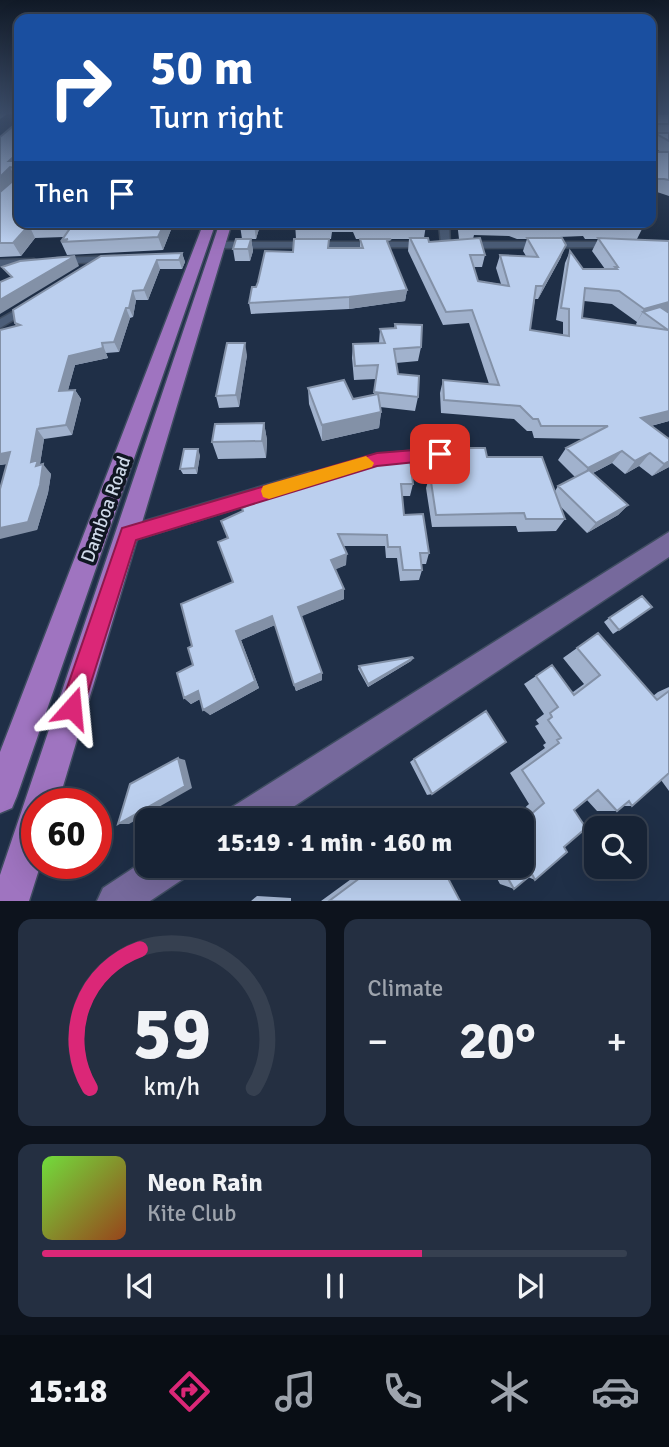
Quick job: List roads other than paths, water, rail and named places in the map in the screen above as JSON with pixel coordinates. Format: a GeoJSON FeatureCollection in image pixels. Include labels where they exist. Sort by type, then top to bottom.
{"type":"FeatureCollection","features":[{"type":"Feature","properties":{"kind":"main road","name":"Damboa Road"},"geometry":{"type":"LineString","coordinates":[[0,796],[190,257],[207,228]]}},
{"type":"Feature","properties":{"kind":"main road","name":"Damboa Road"},"geometry":{"type":"LineString","coordinates":[[46,788],[224,228]]}},
{"type":"Feature","properties":{"kind":"main road"},"geometry":{"type":"LineString","coordinates":[[10,901],[21,867]]}},
{"type":"Feature","properties":{"kind":"street"},"geometry":{"type":"LineString","coordinates":[[445,228],[446,245]]}},
{"type":"Feature","properties":{"kind":"street"},"geometry":{"type":"LineString","coordinates":[[220,245],[627,245]]}},
{"type":"Feature","properties":{"kind":"street"},"geometry":{"type":"LineString","coordinates":[[80,274],[102,259]]}},
{"type":"Feature","properties":{"kind":"street"},"geometry":{"type":"LineString","coordinates":[[0,263],[129,259]]}},
{"type":"Feature","properties":{"kind":"street"},"geometry":{"type":"LineString","coordinates":[[0,271],[20,262]]}},
{"type":"Feature","properties":{"kind":"street"},"geometry":{"type":"LineString","coordinates":[[0,324],[46,295]]}},
{"type":"Feature","properties":{"kind":"street"},"geometry":{"type":"LineString","coordinates":[[377,460],[440,454]]}},
{"type":"Feature","properties":{"kind":"street"},"geometry":{"type":"LineString","coordinates":[[128,534],[326,475]]}},
{"type":"Feature","properties":{"kind":"street"},"geometry":{"type":"LineString","coordinates":[[261,808],[669,543]]}},
{"type":"Feature","properties":{"kind":"street"},"geometry":{"type":"LineString","coordinates":[[116,901],[151,878]]}}]}
